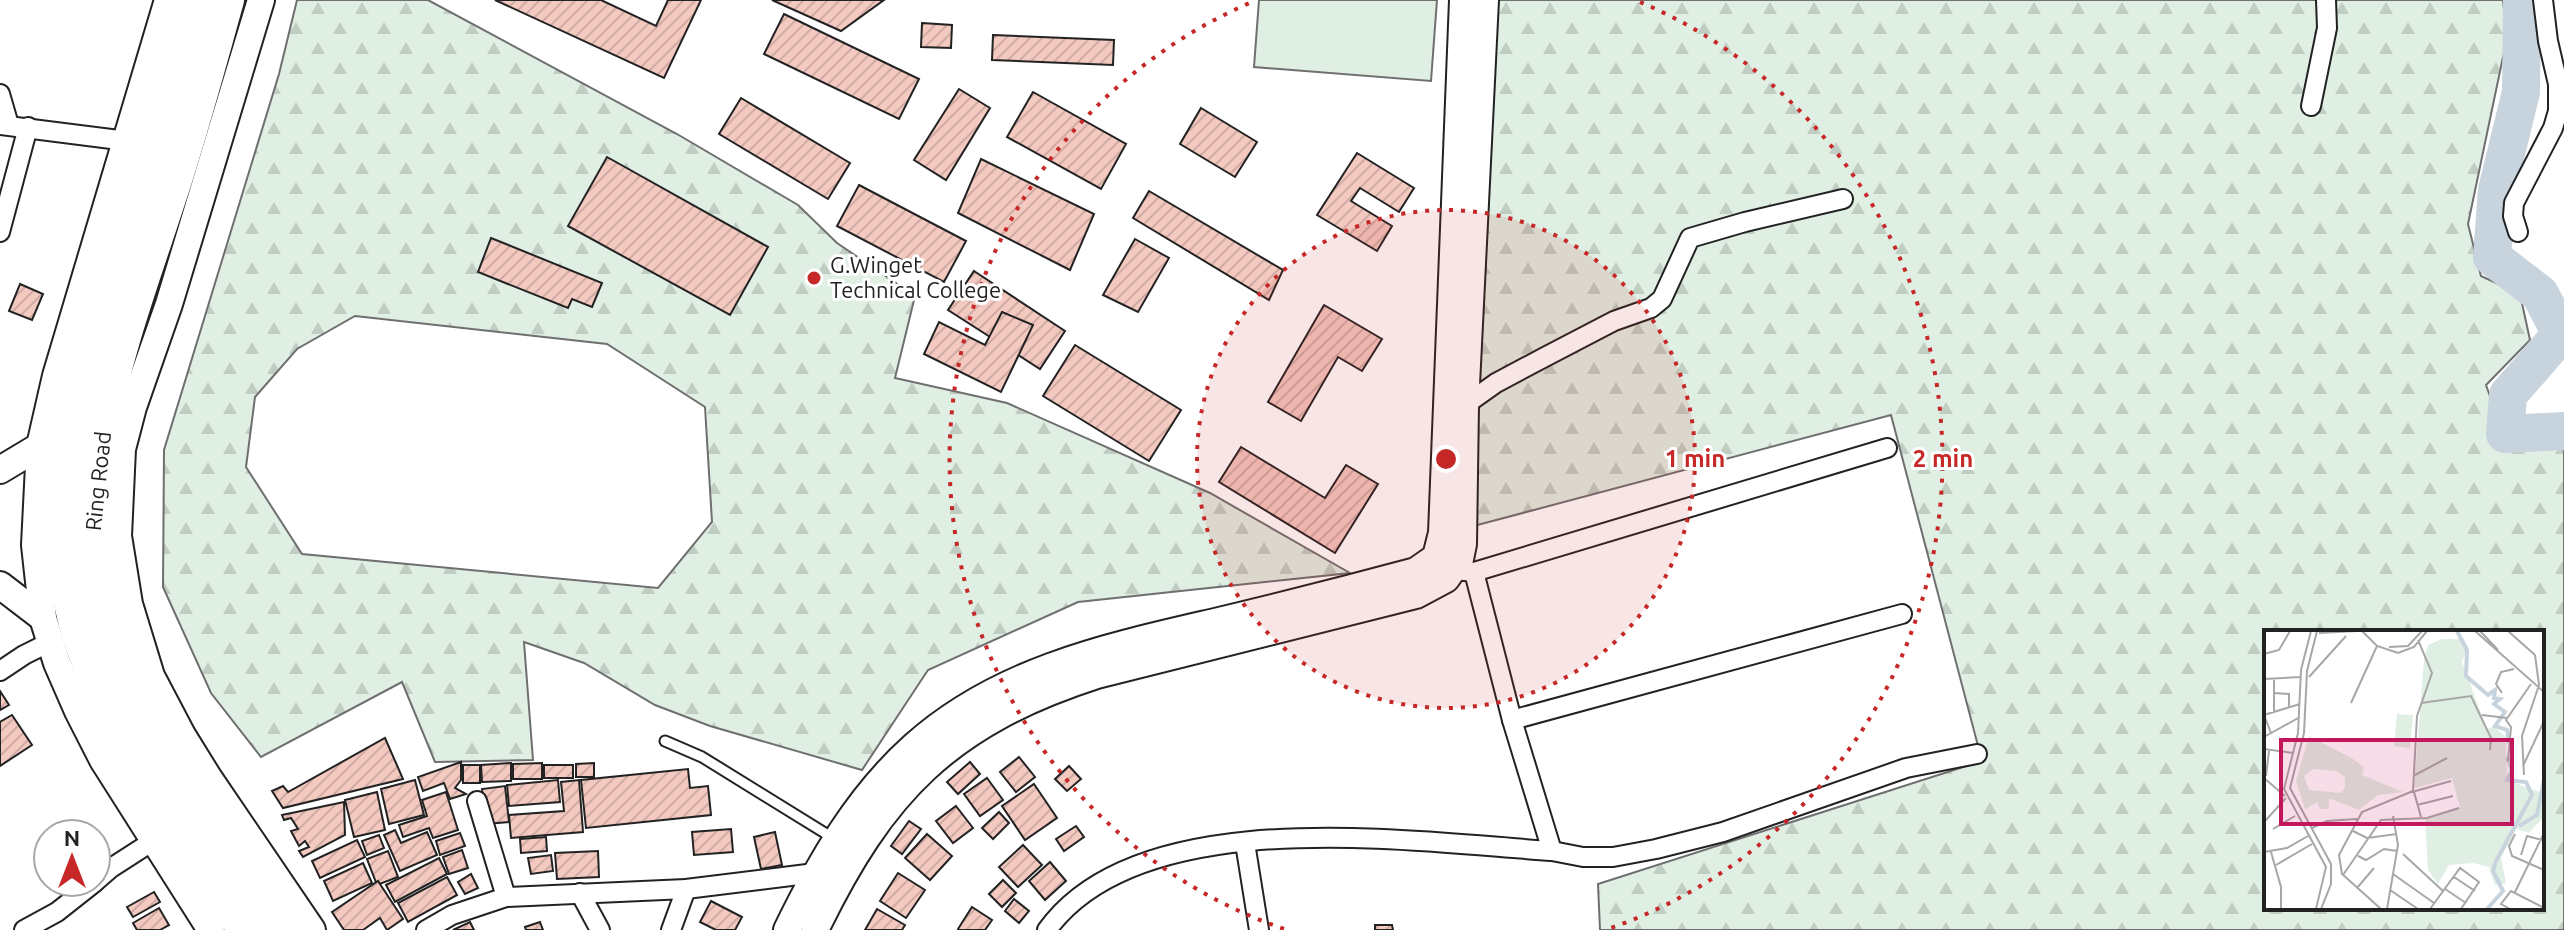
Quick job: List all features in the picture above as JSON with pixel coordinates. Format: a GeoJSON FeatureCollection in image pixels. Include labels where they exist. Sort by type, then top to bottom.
{"type":"FeatureCollection","features":[{"type":"Feature","properties":{"kind":"highway","name":"Ring Road"},"geometry":{"type":"LineString","coordinates":[[197,0],[99,318],[68,450],[63,529],[67,569],[84,650],[113,720],[133,757],[245,930]]}},
{"type":"Feature","properties":{"kind":"highway","name":"Ring Road"},"geometry":{"type":"LineString","coordinates":[[227,0],[185,150],[117,362],[97,448],[92,531],[104,623],[125,676],[161,748],[281,930]]}},
{"type":"Feature","properties":{"kind":"main road"},"geometry":{"type":"LineString","coordinates":[[168,0],[56,376],[40,446],[35,545],[47,630],[78,711],[103,760],[211,930]]}},
{"type":"Feature","properties":{"kind":"main road"},"geometry":{"type":"LineString","coordinates":[[261,0],[169,304],[133,407],[122,449],[118,536],[129,604],[151,676],[208,777],[312,930]]}},
{"type":"Feature","properties":{"kind":"main road"},"geometry":{"type":"LineString","coordinates":[[815,930],[836,840],[878,782],[915,745],[960,711],[1012,681],[1093,651],[1416,571],[1436,557],[1442,533],[1463,0]]}},
{"type":"Feature","properties":{"kind":"main road"},"geometry":{"type":"LineString","coordinates":[[787,930],[830,873],[904,788],[964,736],[998,715],[1054,689],[1097,675],[1416,595],[1464,571],[1460,559],[1463,544],[1465,405],[1485,0]]}},
{"type":"Feature","properties":{"kind":"main road"},"geometry":{"type":"LineString","coordinates":[[0,470],[40,446]]}},
{"type":"Feature","properties":{"kind":"main road"},"geometry":{"type":"LineString","coordinates":[[0,585],[47,630]]}},
{"type":"Feature","properties":{"kind":"street"},"geometry":{"type":"LineString","coordinates":[[2311,106],[2327,28],[2326,0]]}},
{"type":"Feature","properties":{"kind":"street"},"geometry":{"type":"LineString","coordinates":[[2518,232],[2513,216],[2514,203],[2553,128],[2558,111],[2558,84],[2543,0]]}},
{"type":"Feature","properties":{"kind":"street"},"geometry":{"type":"LineString","coordinates":[[0,94],[4,125],[127,141]]}},
{"type":"Feature","properties":{"kind":"street"},"geometry":{"type":"LineString","coordinates":[[0,232],[28,127]]}},
{"type":"Feature","properties":{"kind":"street"},"geometry":{"type":"LineString","coordinates":[[1465,405],[1496,383],[1543,358],[1614,321],[1651,308],[1662,299],[1690,238],[1843,199]]}},
{"type":"Feature","properties":{"kind":"street"},"geometry":{"type":"LineString","coordinates":[[1552,851],[1464,571],[1887,448]]}},
{"type":"Feature","properties":{"kind":"street"},"geometry":{"type":"LineString","coordinates":[[1512,720],[1902,614]]}},
{"type":"Feature","properties":{"kind":"street"},"geometry":{"type":"LineString","coordinates":[[0,671],[24,655],[47,630]]}},
{"type":"Feature","properties":{"kind":"street"},"geometry":{"type":"LineString","coordinates":[[1047,930],[1068,905],[1085,892],[1137,865],[1168,854],[1286,838],[1351,839],[1613,857],[1723,832],[1906,768],[1977,754]]}},
{"type":"Feature","properties":{"kind":"street"},"geometry":{"type":"LineString","coordinates":[[477,801],[506,897]]}},
{"type":"Feature","properties":{"kind":"street"},"geometry":{"type":"LineString","coordinates":[[112,867],[153,841]]}},
{"type":"Feature","properties":{"kind":"street"},"geometry":{"type":"LineString","coordinates":[[1245,843],[1259,930]]}},
{"type":"Feature","properties":{"kind":"street"},"geometry":{"type":"LineString","coordinates":[[426,930],[452,915],[506,897],[686,889],[830,873]]}},
{"type":"Feature","properties":{"kind":"street"},"geometry":{"type":"LineString","coordinates":[[671,930],[686,889]]}},
{"type":"Feature","properties":{"kind":"street"},"geometry":{"type":"LineString","coordinates":[[580,893],[600,930]]}},
{"type":"Feature","properties":{"kind":"street"},"geometry":{"type":"LineString","coordinates":[[24,930],[75,898]]}},
{"type":"Feature","properties":{"kind":"lane"},"geometry":{"type":"LineString","coordinates":[[665,741],[702,757],[836,840]]}},
{"type":"Feature","properties":{"kind":"green space"},"geometry":{"type":"Polygon","coordinates":[[[297,0],[428,0],[677,134],[798,205],[837,243],[915,296],[895,378],[1007,403],[1210,493],[1350,573],[1078,602],[928,670],[862,770],[710,726],[655,705],[584,663],[524,642],[533,760],[435,762],[402,682],[261,757],[211,693],[163,587],[164,450],[279,74],[297,0]],[[355,316],[297,349],[255,397],[246,467],[302,554],[658,588],[712,522],[705,407],[607,344],[355,316]]]}},
{"type":"Feature","properties":{"kind":"green space"},"geometry":{"type":"Polygon","coordinates":[[[1259,0],[1437,0],[1431,81],[1254,67],[1259,0]]]}},
{"type":"Feature","properties":{"kind":"green space"},"geometry":{"type":"Polygon","coordinates":[[[1478,0],[2503,0],[2507,38],[2468,224],[2481,276],[2520,294],[2530,340],[2486,385],[2508,446],[2564,444],[2564,930],[1600,930],[1598,884],[1982,761],[1891,415],[1470,527],[1478,0]]]}},
{"type":"Feature","properties":{"kind":"building"},"geometry":{"type":"Polygon","coordinates":[[[495,0],[601,0],[656,26],[668,0],[701,0],[664,78],[495,0]]]}},
{"type":"Feature","properties":{"kind":"building"},"geometry":{"type":"Polygon","coordinates":[[[772,0],[884,0],[841,31],[772,0]]]}},
{"type":"Feature","properties":{"kind":"building"},"geometry":{"type":"Polygon","coordinates":[[[784,14],[919,79],[899,119],[764,54],[784,14]]]}},
{"type":"Feature","properties":{"kind":"building"},"geometry":{"type":"Polygon","coordinates":[[[922,23],[952,25],[951,48],[921,47],[922,23]]]}},
{"type":"Feature","properties":{"kind":"building"},"geometry":{"type":"Polygon","coordinates":[[[993,35],[1114,40],[1113,65],[992,60],[993,35]]]}},
{"type":"Feature","properties":{"kind":"building"},"geometry":{"type":"Polygon","coordinates":[[[959,89],[990,108],[946,180],[914,160],[959,89]]]}},
{"type":"Feature","properties":{"kind":"building"},"geometry":{"type":"Polygon","coordinates":[[[1033,92],[1126,144],[1101,189],[1007,137],[1033,92]]]}},
{"type":"Feature","properties":{"kind":"building"},"geometry":{"type":"Polygon","coordinates":[[[741,98],[850,163],[828,199],[719,134],[741,98]]]}},
{"type":"Feature","properties":{"kind":"building"},"geometry":{"type":"Polygon","coordinates":[[[1201,108],[1257,142],[1235,177],[1180,144],[1201,108]]]}},
{"type":"Feature","properties":{"kind":"building"},"geometry":{"type":"Polygon","coordinates":[[[1357,153],[1414,188],[1399,212],[1360,188],[1351,201],[1392,226],[1377,251],[1317,215],[1357,153]]]}},
{"type":"Feature","properties":{"kind":"building"},"geometry":{"type":"Polygon","coordinates":[[[607,157],[768,247],[730,315],[568,226],[607,157]]]}},
{"type":"Feature","properties":{"kind":"building"},"geometry":{"type":"Polygon","coordinates":[[[981,159],[1094,214],[1070,270],[958,213],[981,159]]]}},
{"type":"Feature","properties":{"kind":"building"},"geometry":{"type":"Polygon","coordinates":[[[859,185],[966,241],[944,282],[837,226],[859,185]]]}},
{"type":"Feature","properties":{"kind":"building"},"geometry":{"type":"Polygon","coordinates":[[[1149,191],[1283,270],[1269,300],[1133,218],[1149,191]]]}},
{"type":"Feature","properties":{"kind":"building"},"geometry":{"type":"Polygon","coordinates":[[[491,238],[602,283],[592,307],[572,299],[568,308],[478,272],[491,238]]]}},
{"type":"Feature","properties":{"kind":"building"},"geometry":{"type":"Polygon","coordinates":[[[1135,239],[1169,258],[1138,312],[1103,295],[1135,239]]]}},
{"type":"Feature","properties":{"kind":"building"},"geometry":{"type":"Polygon","coordinates":[[[974,271],[1065,331],[1040,369],[948,310],[974,271]]]}},
{"type":"Feature","properties":{"kind":"building"},"geometry":{"type":"Polygon","coordinates":[[[20,284],[43,294],[32,320],[9,311],[20,284]]]}},
{"type":"Feature","properties":{"kind":"building"},"geometry":{"type":"Polygon","coordinates":[[[1324,305],[1382,339],[1362,371],[1338,357],[1301,421],[1268,402],[1324,305]]]}},
{"type":"Feature","properties":{"kind":"building"},"geometry":{"type":"Polygon","coordinates":[[[1002,312],[1033,325],[1001,392],[924,354],[939,322],[985,345],[1002,312]]]}},
{"type":"Feature","properties":{"kind":"building"},"geometry":{"type":"Polygon","coordinates":[[[1075,345],[1181,410],[1149,461],[1043,396],[1075,345]]]}},
{"type":"Feature","properties":{"kind":"building"},"geometry":{"type":"Polygon","coordinates":[[[1241,447],[1325,498],[1346,465],[1378,484],[1335,553],[1219,482],[1241,447]]]}},
{"type":"Feature","properties":{"kind":"building"},"geometry":{"type":"Polygon","coordinates":[[[0,691],[9,705],[0,710],[0,691]]]}},
{"type":"Feature","properties":{"kind":"building"},"geometry":{"type":"Polygon","coordinates":[[[12,715],[32,745],[0,766],[0,722],[12,715]]]}},
{"type":"Feature","properties":{"kind":"building"},"geometry":{"type":"Polygon","coordinates":[[[385,738],[403,779],[283,808],[272,791],[283,786],[288,792],[385,738]]]}},
{"type":"Feature","properties":{"kind":"building"},"geometry":{"type":"Polygon","coordinates":[[[1019,757],[1035,777],[1016,792],[1000,772],[1019,757]]]}},
{"type":"Feature","properties":{"kind":"building"},"geometry":{"type":"Polygon","coordinates":[[[461,762],[461,780],[455,788],[466,794],[450,799],[444,783],[423,791],[418,777],[461,762]]]}},
{"type":"Feature","properties":{"kind":"building"},"geometry":{"type":"Polygon","coordinates":[[[970,762],[980,774],[958,794],[947,782],[970,762]]]}},
{"type":"Feature","properties":{"kind":"building"},"geometry":{"type":"Polygon","coordinates":[[[511,763],[511,781],[482,782],[481,765],[511,763]]]}},
{"type":"Feature","properties":{"kind":"building"},"geometry":{"type":"Polygon","coordinates":[[[542,763],[542,779],[513,779],[513,764],[542,763]]]}},
{"type":"Feature","properties":{"kind":"building"},"geometry":{"type":"Polygon","coordinates":[[[594,763],[594,777],[576,777],[576,764],[594,763]]]}},
{"type":"Feature","properties":{"kind":"building"},"geometry":{"type":"Polygon","coordinates":[[[463,765],[480,765],[480,783],[463,783],[463,765]]]}},
{"type":"Feature","properties":{"kind":"building"},"geometry":{"type":"Polygon","coordinates":[[[544,765],[573,765],[573,778],[544,778],[544,765]]]}},
{"type":"Feature","properties":{"kind":"building"},"geometry":{"type":"Polygon","coordinates":[[[1069,766],[1081,779],[1067,791],[1055,779],[1069,766]]]}},
{"type":"Feature","properties":{"kind":"building"},"geometry":{"type":"Polygon","coordinates":[[[688,769],[690,788],[708,786],[711,815],[586,828],[581,780],[688,769]]]}},
{"type":"Feature","properties":{"kind":"building"},"geometry":{"type":"Polygon","coordinates":[[[987,778],[1003,800],[980,816],[964,794],[987,778]]]}},
{"type":"Feature","properties":{"kind":"building"},"geometry":{"type":"Polygon","coordinates":[[[415,780],[424,815],[389,824],[381,789],[415,780]]]}},
{"type":"Feature","properties":{"kind":"building"},"geometry":{"type":"Polygon","coordinates":[[[558,780],[560,802],[509,806],[507,785],[558,780]]]}},
{"type":"Feature","properties":{"kind":"building"},"geometry":{"type":"Polygon","coordinates":[[[579,780],[583,832],[511,838],[509,815],[564,811],[561,782],[579,780]]]}},
{"type":"Feature","properties":{"kind":"building"},"geometry":{"type":"Polygon","coordinates":[[[1034,784],[1057,818],[1025,840],[1002,806],[1034,784]]]}},
{"type":"Feature","properties":{"kind":"building"},"geometry":{"type":"Polygon","coordinates":[[[505,786],[509,822],[486,824],[482,789],[505,786]]]}},
{"type":"Feature","properties":{"kind":"building"},"geometry":{"type":"Polygon","coordinates":[[[377,792],[385,830],[354,837],[345,800],[377,792]]]}},
{"type":"Feature","properties":{"kind":"building"},"geometry":{"type":"Polygon","coordinates":[[[446,792],[458,830],[433,838],[429,828],[403,837],[399,825],[427,816],[422,800],[446,792]]]}},
{"type":"Feature","properties":{"kind":"building"},"geometry":{"type":"Polygon","coordinates":[[[344,802],[345,835],[303,857],[299,851],[309,847],[305,841],[299,846],[291,831],[298,829],[291,818],[284,820],[282,815],[344,802]]]}},
{"type":"Feature","properties":{"kind":"building"},"geometry":{"type":"Polygon","coordinates":[[[956,806],[973,828],[953,843],[936,821],[956,806]]]}},
{"type":"Feature","properties":{"kind":"building"},"geometry":{"type":"Polygon","coordinates":[[[999,812],[1009,823],[993,839],[982,828],[999,812]]]}},
{"type":"Feature","properties":{"kind":"building"},"geometry":{"type":"Polygon","coordinates":[[[909,821],[921,829],[902,854],[891,846],[909,821]]]}},
{"type":"Feature","properties":{"kind":"building"},"geometry":{"type":"Polygon","coordinates":[[[1076,826],[1084,837],[1064,851],[1056,839],[1076,826]]]}},
{"type":"Feature","properties":{"kind":"building"},"geometry":{"type":"Polygon","coordinates":[[[731,829],[733,852],[694,855],[692,832],[731,829]]]}},
{"type":"Feature","properties":{"kind":"building"},"geometry":{"type":"Polygon","coordinates":[[[395,830],[401,843],[427,832],[437,855],[400,871],[384,835],[395,830]]]}},
{"type":"Feature","properties":{"kind":"building"},"geometry":{"type":"Polygon","coordinates":[[[775,832],[782,865],[761,869],[754,837],[775,832]]]}},
{"type":"Feature","properties":{"kind":"building"},"geometry":{"type":"Polygon","coordinates":[[[460,833],[465,846],[440,855],[436,841],[460,833]]]}},
{"type":"Feature","properties":{"kind":"building"},"geometry":{"type":"Polygon","coordinates":[[[927,834],[952,856],[930,880],[905,858],[927,834]]]}},
{"type":"Feature","properties":{"kind":"building"},"geometry":{"type":"Polygon","coordinates":[[[379,835],[384,848],[367,855],[362,841],[379,835]]]}},
{"type":"Feature","properties":{"kind":"building"},"geometry":{"type":"Polygon","coordinates":[[[546,837],[547,851],[521,853],[520,839],[546,837]]]}},
{"type":"Feature","properties":{"kind":"building"},"geometry":{"type":"Polygon","coordinates":[[[357,840],[365,857],[320,878],[312,861],[357,840]]]}},
{"type":"Feature","properties":{"kind":"building"},"geometry":{"type":"Polygon","coordinates":[[[1023,845],[1042,865],[1018,887],[999,867],[1023,845]]]}},
{"type":"Feature","properties":{"kind":"building"},"geometry":{"type":"Polygon","coordinates":[[[462,850],[468,868],[449,874],[443,857],[462,850]]]}},
{"type":"Feature","properties":{"kind":"building"},"geometry":{"type":"Polygon","coordinates":[[[388,851],[398,877],[377,885],[367,859],[388,851]]]}},
{"type":"Feature","properties":{"kind":"building"},"geometry":{"type":"Polygon","coordinates":[[[598,851],[599,877],[557,879],[555,853],[598,851]]]}},
{"type":"Feature","properties":{"kind":"building"},"geometry":{"type":"Polygon","coordinates":[[[551,855],[553,871],[531,874],[528,858],[551,855]]]}},
{"type":"Feature","properties":{"kind":"building"},"geometry":{"type":"Polygon","coordinates":[[[439,858],[447,874],[395,902],[386,885],[439,858]]]}},
{"type":"Feature","properties":{"kind":"building"},"geometry":{"type":"Polygon","coordinates":[[[1050,862],[1066,881],[1045,900],[1029,881],[1050,862]]]}},
{"type":"Feature","properties":{"kind":"building"},"geometry":{"type":"Polygon","coordinates":[[[363,863],[372,883],[333,901],[324,881],[363,863]]]}},
{"type":"Feature","properties":{"kind":"building"},"geometry":{"type":"Polygon","coordinates":[[[898,873],[925,890],[906,918],[880,901],[898,873]]]}},
{"type":"Feature","properties":{"kind":"building"},"geometry":{"type":"Polygon","coordinates":[[[471,874],[478,888],[465,894],[458,882],[471,874]]]}},
{"type":"Feature","properties":{"kind":"building"},"geometry":{"type":"Polygon","coordinates":[[[447,877],[457,895],[408,922],[398,903],[447,877]]]}},
{"type":"Feature","properties":{"kind":"building"},"geometry":{"type":"Polygon","coordinates":[[[1003,880],[1016,893],[1002,907],[989,894],[1003,880]]]}},
{"type":"Feature","properties":{"kind":"building"},"geometry":{"type":"Polygon","coordinates":[[[378,881],[403,919],[387,930],[380,918],[363,930],[344,930],[332,912],[378,881]]]}},
{"type":"Feature","properties":{"kind":"building"},"geometry":{"type":"Polygon","coordinates":[[[154,892],[160,902],[133,917],[127,907],[154,892]]]}},
{"type":"Feature","properties":{"kind":"building"},"geometry":{"type":"Polygon","coordinates":[[[1014,899],[1029,911],[1019,923],[1005,911],[1014,899]]]}},
{"type":"Feature","properties":{"kind":"building"},"geometry":{"type":"Polygon","coordinates":[[[711,901],[742,917],[735,930],[716,930],[700,922],[711,901]]]}},
{"type":"Feature","properties":{"kind":"building"},"geometry":{"type":"Polygon","coordinates":[[[972,907],[992,920],[985,930],[959,930],[958,929],[972,907]]]}},
{"type":"Feature","properties":{"kind":"building"},"geometry":{"type":"Polygon","coordinates":[[[159,908],[169,925],[160,930],[137,930],[133,923],[159,908]]]}},
{"type":"Feature","properties":{"kind":"building"},"geometry":{"type":"Polygon","coordinates":[[[877,909],[905,925],[902,930],[865,930],[877,909]]]}},
{"type":"Feature","properties":{"kind":"building"},"geometry":{"type":"Polygon","coordinates":[[[470,922],[474,930],[453,930],[470,922]]]}},
{"type":"Feature","properties":{"kind":"building"},"geometry":{"type":"Polygon","coordinates":[[[540,922],[543,930],[526,930],[525,927],[540,922]]]}},
{"type":"Feature","properties":{"kind":"building"},"geometry":{"type":"Polygon","coordinates":[[[1375,925],[1392,925],[1393,930],[1375,930],[1375,925]]]}},
{"type":"Feature","properties":{"kind":"waterway"},"geometry":{"type":"LineString","coordinates":[[2522,0],[2521,92],[2497,190],[2492,257],[2540,294],[2561,334],[2508,395],[2505,434],[2564,431]]}},
{"type":"Feature","properties":{"kind":"place","name":"G.Winget Technical College"},"geometry":{"type":"Point","coordinates":[814,278]}}]}
